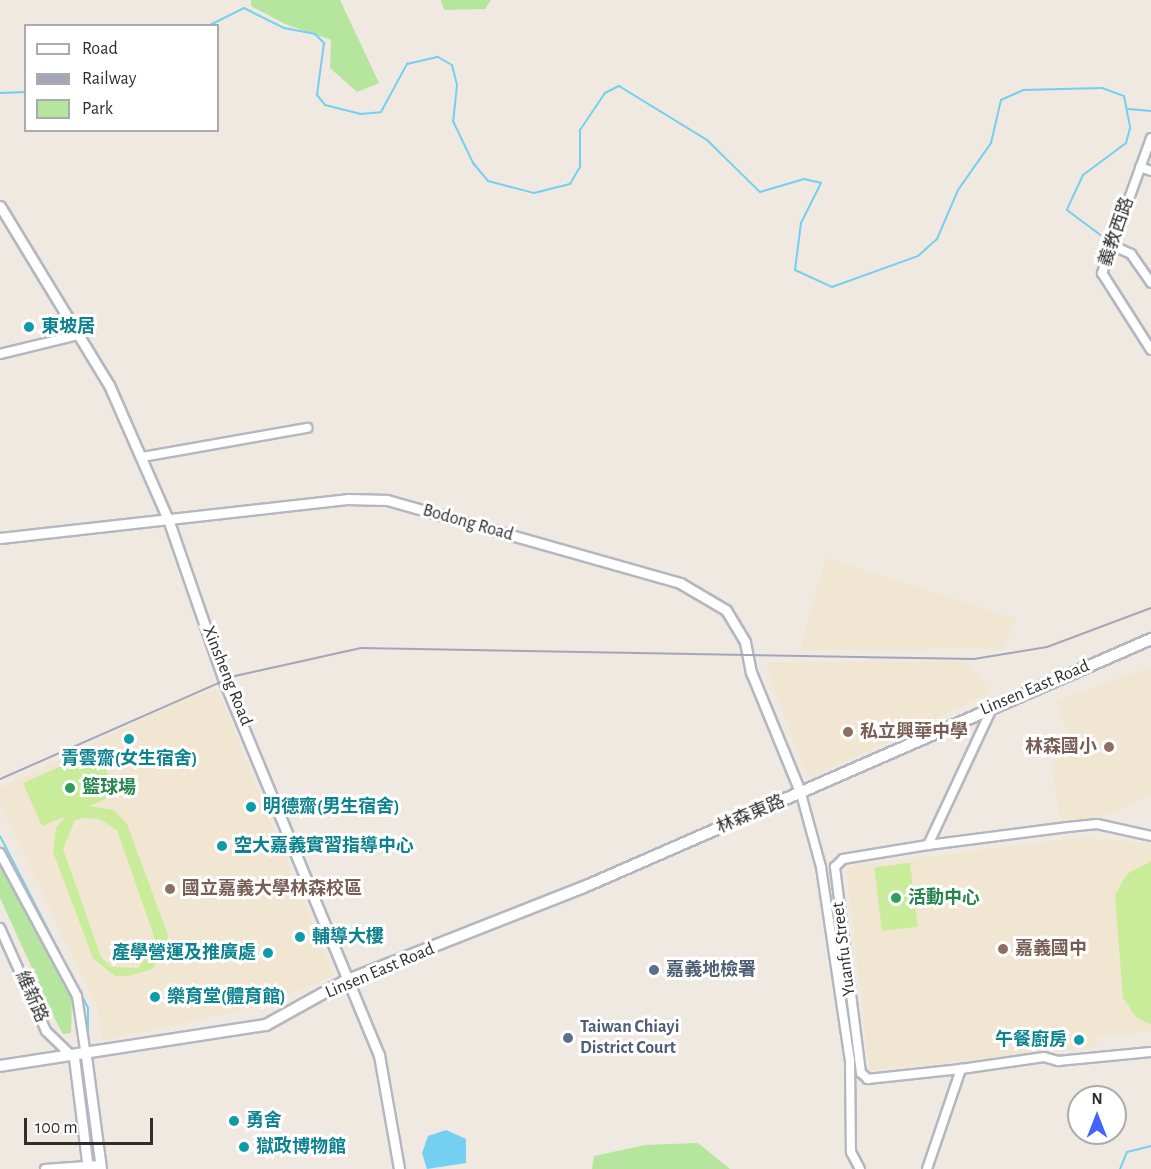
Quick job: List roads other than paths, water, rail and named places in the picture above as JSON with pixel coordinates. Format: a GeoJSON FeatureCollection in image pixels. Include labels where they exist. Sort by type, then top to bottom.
{"type":"FeatureCollection","features":[{"type":"Feature","properties":{"kind":"main road","name":"Linsen East Road"},"geometry":{"type":"LineString","coordinates":[[993,705],[1151,639]]}},
{"type":"Feature","properties":{"kind":"main road","name":"林森東路"},"geometry":{"type":"LineString","coordinates":[[801,794],[993,705]]}},
{"type":"Feature","properties":{"kind":"main road","name":"Linsen East Road"},"geometry":{"type":"LineString","coordinates":[[0,1066],[74,1058],[266,1025],[345,981],[801,794]]}},
{"type":"Feature","properties":{"kind":"street","name":"義教西路"},"geometry":{"type":"LineString","coordinates":[[1151,138],[1102,273],[1105,282],[1151,350]]}},
{"type":"Feature","properties":{"kind":"street"},"geometry":{"type":"LineString","coordinates":[[1140,166],[1151,171]]}},
{"type":"Feature","properties":{"kind":"street","name":"Xinsheng Road"},"geometry":{"type":"LineString","coordinates":[[0,206],[109,385],[169,522],[224,681],[261,758],[345,981],[379,1055],[399,1169]]}},
{"type":"Feature","properties":{"kind":"street"},"geometry":{"type":"LineString","coordinates":[[1111,245],[1131,254],[1151,283]]}},
{"type":"Feature","properties":{"kind":"street"},"geometry":{"type":"LineString","coordinates":[[0,354],[78,335]]}},
{"type":"Feature","properties":{"kind":"street"},"geometry":{"type":"LineString","coordinates":[[142,458],[307,428]]}},
{"type":"Feature","properties":{"kind":"street","name":"Bodong Road"},"geometry":{"type":"LineString","coordinates":[[0,538],[169,522],[314,502],[387,500],[680,583],[726,610],[745,642],[751,672],[801,794]]}},
{"type":"Feature","properties":{"kind":"street"},"geometry":{"type":"LineString","coordinates":[[928,844],[993,705]]}},
{"type":"Feature","properties":{"kind":"street","name":"Yuanfu Street"},"geometry":{"type":"LineString","coordinates":[[801,794],[821,867],[850,1060],[851,1152],[861,1169]]}},
{"type":"Feature","properties":{"kind":"street"},"geometry":{"type":"LineString","coordinates":[[928,844],[1097,824],[1151,836]]}},
{"type":"Feature","properties":{"kind":"street","name":"Yuanfu Street"},"geometry":{"type":"LineString","coordinates":[[928,844],[843,860],[835,867],[849,995],[861,1073],[868,1079],[961,1069]]}},
{"type":"Feature","properties":{"kind":"street"},"geometry":{"type":"LineString","coordinates":[[0,853],[77,996],[86,1056],[100,1167],[45,1169]]}},
{"type":"Feature","properties":{"kind":"street","name":"維新路"},"geometry":{"type":"LineString","coordinates":[[0,928],[46,1031],[74,1058]]}},
{"type":"Feature","properties":{"kind":"street"},"geometry":{"type":"LineString","coordinates":[[927,1169],[961,1069],[1044,1057],[1058,1061],[1151,1052]]}},
{"type":"Feature","properties":{"kind":"street"},"geometry":{"type":"LineString","coordinates":[[74,1058],[88,1167]]}},
{"type":"Feature","properties":{"kind":"water"},"geometry":{"type":"Polygon","coordinates":[[[446,1130],[466,1139],[466,1163],[427,1169],[422,1153],[428,1136],[446,1130]]]}},
{"type":"Feature","properties":{"kind":"waterway"},"geometry":{"type":"LineString","coordinates":[[212,24],[244,8],[284,28],[315,34],[324,43],[317,95],[325,105],[360,114],[381,112],[407,64],[438,57],[452,65],[457,85],[453,121],[473,163],[488,181],[534,193],[570,184],[580,167],[580,130],[605,93],[619,86],[707,140],[760,192],[804,179],[821,183],[801,223],[795,270],[832,287],[918,256],[937,239],[958,190],[991,143],[1001,100],[1023,90],[1102,88],[1124,96],[1130,128],[1126,143],[1083,175],[1067,210],[1103,237]]}},
{"type":"Feature","properties":{"kind":"waterway"},"geometry":{"type":"LineString","coordinates":[[0,93],[24,92]]}},
{"type":"Feature","properties":{"kind":"waterway"},"geometry":{"type":"LineString","coordinates":[[1128,109],[1151,111]]}},
{"type":"Feature","properties":{"kind":"waterway"},"geometry":{"type":"LineString","coordinates":[[0,836],[88,1008],[88,1037]]}},
{"type":"Feature","properties":{"kind":"waterway"},"geometry":{"type":"LineString","coordinates":[[1120,1169],[1127,1152],[1151,1146]]}},
{"type":"Feature","properties":{"kind":"railway"},"geometry":{"type":"LineString","coordinates":[[0,779],[235,676],[361,648],[974,659],[1047,647],[1151,608]]}},
{"type":"Feature","properties":{"kind":"place","name":"東坡居"},"geometry":{"type":"Point","coordinates":[29,327]}},
{"type":"Feature","properties":{"kind":"place","name":"私立興華中學"},"geometry":{"type":"Point","coordinates":[848,732]}},
{"type":"Feature","properties":{"kind":"place","name":"青雲齋(女生宿舍)"},"geometry":{"type":"Point","coordinates":[129,739]}},
{"type":"Feature","properties":{"kind":"place","name":"林森國小"},"geometry":{"type":"Point","coordinates":[1109,747]}},
{"type":"Feature","properties":{"kind":"place","name":"籃球場"},"geometry":{"type":"Point","coordinates":[70,788]}},
{"type":"Feature","properties":{"kind":"place","name":"明德齋(男生宿舍)"},"geometry":{"type":"Point","coordinates":[251,807]}},
{"type":"Feature","properties":{"kind":"place","name":"空大嘉義實習指導中心"},"geometry":{"type":"Point","coordinates":[222,846]}},
{"type":"Feature","properties":{"kind":"place","name":"國立嘉義大學林森校區"},"geometry":{"type":"Point","coordinates":[170,889]}},
{"type":"Feature","properties":{"kind":"place","name":"活動中心"},"geometry":{"type":"Point","coordinates":[896,898]}},
{"type":"Feature","properties":{"kind":"place","name":"輔導大樓"},"geometry":{"type":"Point","coordinates":[300,937]}},
{"type":"Feature","properties":{"kind":"place","name":"嘉義國中"},"geometry":{"type":"Point","coordinates":[1003,949]}},
{"type":"Feature","properties":{"kind":"place","name":"產學營運及推廣處"},"geometry":{"type":"Point","coordinates":[268,953]}},
{"type":"Feature","properties":{"kind":"place","name":"嘉義地檢署"},"geometry":{"type":"Point","coordinates":[654,970]}},
{"type":"Feature","properties":{"kind":"place","name":"樂育堂(體育館)"},"geometry":{"type":"Point","coordinates":[155,997]}},
{"type":"Feature","properties":{"kind":"place","name":"Taiwan Chiayi District Court"},"geometry":{"type":"Point","coordinates":[568,1038]}},
{"type":"Feature","properties":{"kind":"place","name":"午餐廚房"},"geometry":{"type":"Point","coordinates":[1079,1040]}},
{"type":"Feature","properties":{"kind":"place","name":"勇舍"},"geometry":{"type":"Point","coordinates":[234,1121]}},
{"type":"Feature","properties":{"kind":"place","name":"獄政博物館"},"geometry":{"type":"Point","coordinates":[244,1147]}}]}
